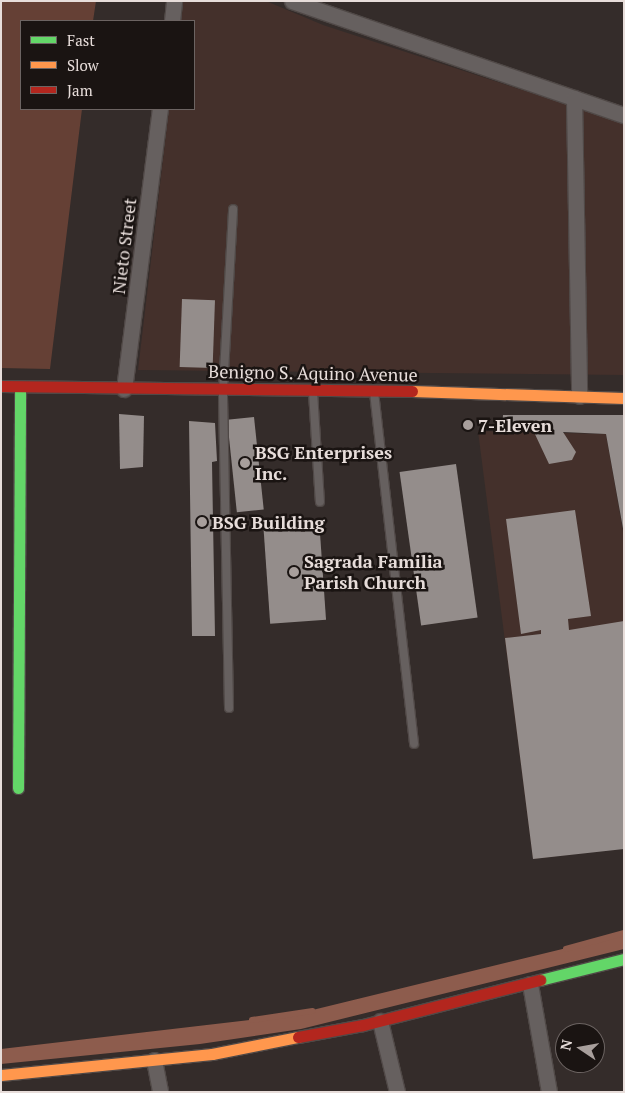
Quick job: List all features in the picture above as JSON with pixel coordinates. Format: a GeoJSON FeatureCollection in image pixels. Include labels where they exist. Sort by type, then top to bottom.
{"type":"FeatureCollection","features":[{"type":"Feature","properties":{"kind":"street"},"geometry":{"type":"LineString","coordinates":[[172,20],[174,1]]}},
{"type":"Feature","properties":{"kind":"street"},"geometry":{"type":"LineString","coordinates":[[299,3],[624,115]]}},
{"type":"Feature","properties":{"kind":"street"},"geometry":{"type":"LineString","coordinates":[[574,98],[579,396]]}},
{"type":"Feature","properties":{"kind":"street","name":"Nieto Street"},"geometry":{"type":"LineString","coordinates":[[124,389],[160,110]]}},
{"type":"Feature","properties":{"kind":"street","name":"Benigno S. Aquino Avenue"},"geometry":{"type":"LineString","coordinates":[[1,386],[124,389],[374,390],[624,398]]}},
{"type":"Feature","properties":{"kind":"street"},"geometry":{"type":"LineString","coordinates":[[18,788],[20,387]]}},
{"type":"Feature","properties":{"kind":"street"},"geometry":{"type":"LineString","coordinates":[[1,1075],[212,1054],[380,1021],[624,959]]}},
{"type":"Feature","properties":{"kind":"street"},"geometry":{"type":"LineString","coordinates":[[530,984],[549,1092]]}},
{"type":"Feature","properties":{"kind":"street"},"geometry":{"type":"LineString","coordinates":[[380,1021],[398,1092]]}},
{"type":"Feature","properties":{"kind":"street"},"geometry":{"type":"LineString","coordinates":[[154,1060],[160,1092]]}},
{"type":"Feature","properties":{"kind":"lane"},"geometry":{"type":"LineString","coordinates":[[229,708],[223,390],[233,209]]}},
{"type":"Feature","properties":{"kind":"lane"},"geometry":{"type":"LineString","coordinates":[[313,390],[320,502]]}},
{"type":"Feature","properties":{"kind":"lane"},"geometry":{"type":"LineString","coordinates":[[374,390],[414,744]]}},
{"type":"Feature","properties":{"kind":"shaded area"},"geometry":{"type":"Polygon","coordinates":[[[1,1],[96,1],[93,20],[20,20],[20,110],[82,110],[50,369],[1,368],[1,1]]]}},
{"type":"Feature","properties":{"kind":"shaded area"},"geometry":{"type":"Polygon","coordinates":[[[182,1],[266,1],[323,25],[624,123],[624,375],[138,370],[169,110],[195,110],[195,20],[179,20],[182,1]]]}},
{"type":"Feature","properties":{"kind":"shaded area"},"geometry":{"type":"Polygon","coordinates":[[[478,431],[606,434],[624,537],[624,848],[533,859],[478,431]]]}},
{"type":"Feature","properties":{"kind":"shaded area"},"geometry":{"type":"Polygon","coordinates":[[[624,934],[624,949],[301,1029],[200,1044],[1,1064],[1,1049],[292,1015],[624,934]]]}},
{"type":"Feature","properties":{"kind":"building"},"geometry":{"type":"Polygon","coordinates":[[[182,299],[215,300],[213,368],[180,367],[182,299]]]}},
{"type":"Feature","properties":{"kind":"building"},"geometry":{"type":"Polygon","coordinates":[[[119,414],[144,416],[143,467],[120,469],[119,414]]]}},
{"type":"Feature","properties":{"kind":"building"},"geometry":{"type":"Polygon","coordinates":[[[503,415],[624,415],[624,534],[606,434],[563,432],[576,452],[572,460],[549,464],[533,430],[502,428],[503,415]]]}},
{"type":"Feature","properties":{"kind":"building","name":"BSG Enterprises Inc."},"geometry":{"type":"Polygon","coordinates":[[[254,417],[264,509],[237,512],[227,420],[254,417]]]}},
{"type":"Feature","properties":{"kind":"building","name":"BSG Building"},"geometry":{"type":"Polygon","coordinates":[[[189,421],[215,423],[217,461],[212,462],[215,636],[192,636],[189,421]]]}},
{"type":"Feature","properties":{"kind":"building"},"geometry":{"type":"Polygon","coordinates":[[[456,464],[478,617],[421,625],[400,472],[456,464]]]}},
{"type":"Feature","properties":{"kind":"building"},"geometry":{"type":"Polygon","coordinates":[[[575,510],[591,616],[568,619],[569,630],[624,621],[624,849],[533,859],[505,638],[541,634],[541,630],[521,634],[506,519],[575,510]]]}},
{"type":"Feature","properties":{"kind":"building","name":"Sagrada Familia Parish Church"},"geometry":{"type":"Polygon","coordinates":[[[319,519],[326,620],[270,624],[263,523],[319,519]]]}},
{"type":"Feature","properties":{"kind":"waterway"},"geometry":{"type":"LineString","coordinates":[[566,949],[624,933]]}},
{"type":"Feature","properties":{"kind":"waterway"},"geometry":{"type":"LineString","coordinates":[[252,1020],[312,1011]]}},
{"type":"Feature","properties":{"kind":"traffic: fast"},"geometry":{"type":"LineString","coordinates":[[18,788],[20,387]]}},
{"type":"Feature","properties":{"kind":"traffic: fast"},"geometry":{"type":"LineString","coordinates":[[540,980],[624,959]]}},
{"type":"Feature","properties":{"kind":"traffic: slow"},"geometry":{"type":"LineString","coordinates":[[412,391],[624,398]]}},
{"type":"Feature","properties":{"kind":"traffic: slow"},"geometry":{"type":"LineString","coordinates":[[1,1075],[212,1054],[298,1037]]}},
{"type":"Feature","properties":{"kind":"traffic: jam"},"geometry":{"type":"LineString","coordinates":[[1,386],[412,391]]}},
{"type":"Feature","properties":{"kind":"traffic: jam"},"geometry":{"type":"LineString","coordinates":[[298,1037],[363,1025],[540,980]]}},
{"type":"Feature","properties":{"kind":"place","name":"7-Eleven"},"geometry":{"type":"Point","coordinates":[468,425]}},
{"type":"Feature","properties":{"kind":"place","name":"BSG Enterprises Inc."},"geometry":{"type":"Point","coordinates":[245,463]}},
{"type":"Feature","properties":{"kind":"place","name":"BSG Building"},"geometry":{"type":"Point","coordinates":[202,522]}},
{"type":"Feature","properties":{"kind":"place","name":"Sagrada Familia Parish Church"},"geometry":{"type":"Point","coordinates":[294,572]}}]}
